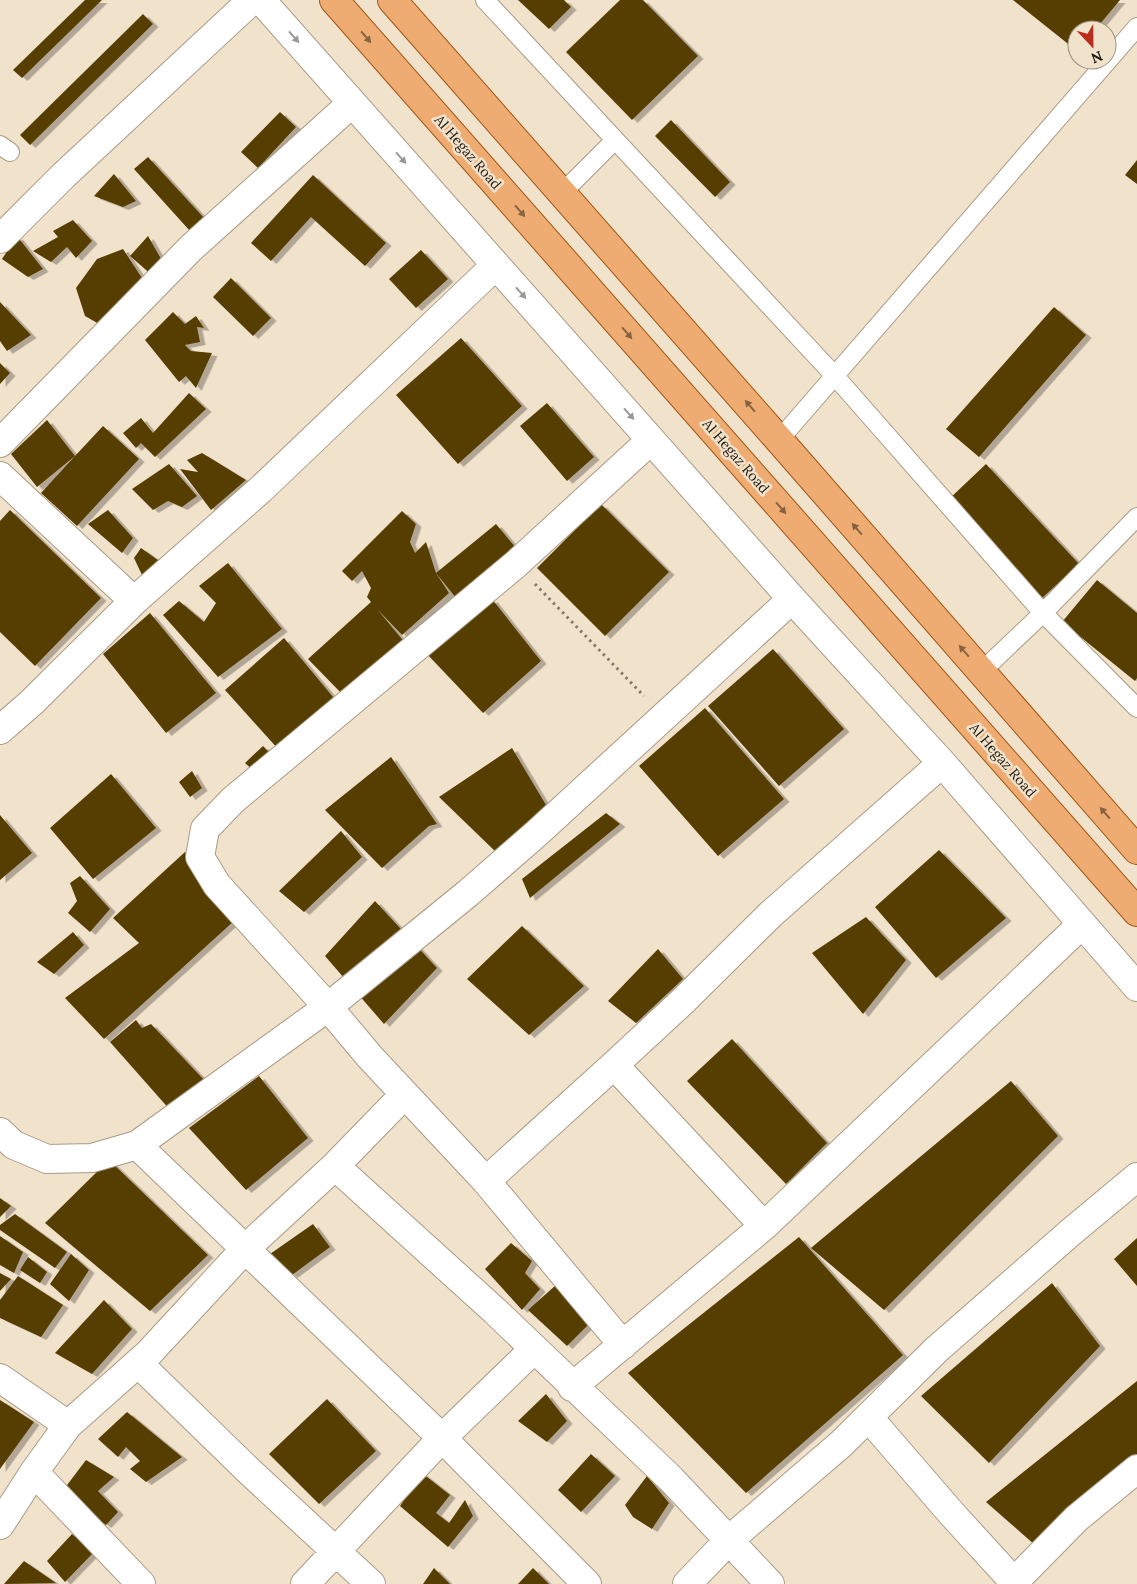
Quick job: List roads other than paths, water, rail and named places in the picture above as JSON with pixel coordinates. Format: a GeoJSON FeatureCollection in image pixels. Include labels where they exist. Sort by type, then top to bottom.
{"type":"FeatureCollection","features":[{"type":"Feature","properties":{"kind":"main road","name":"Al Hegaz Road"},"geometry":{"type":"LineString","coordinates":[[334,0],[1137,912]]}},
{"type":"Feature","properties":{"kind":"main road"},"geometry":{"type":"LineString","coordinates":[[392,0],[1137,850]]}},
{"type":"Feature","properties":{"kind":"street"},"geometry":{"type":"LineString","coordinates":[[0,239],[63,176],[252,0]]}},
{"type":"Feature","properties":{"kind":"street"},"geometry":{"type":"LineString","coordinates":[[261,0],[792,599],[942,763],[1081,925],[1137,987]]}},
{"type":"Feature","properties":{"kind":"street"},"geometry":{"type":"LineString","coordinates":[[0,444],[191,248],[352,103]]}},
{"type":"Feature","properties":{"kind":"street"},"geometry":{"type":"LineString","coordinates":[[0,730],[31,703],[134,601],[260,490],[496,265]]}},
{"type":"Feature","properties":{"kind":"street"},"geometry":{"type":"LineString","coordinates":[[623,1345],[486,1181],[404,1095],[328,1007],[217,885],[200,857],[205,829],[232,800],[516,564],[651,440]]}},
{"type":"Feature","properties":{"kind":"street"},"geometry":{"type":"LineString","coordinates":[[0,476],[134,601]]}},
{"type":"Feature","properties":{"kind":"street"},"geometry":{"type":"LineString","coordinates":[[0,1132],[14,1145],[47,1159],[92,1158],[137,1145],[328,1007],[467,894],[537,833],[792,599]]}},
{"type":"Feature","properties":{"kind":"street"},"geometry":{"type":"LineString","coordinates":[[486,1181],[683,1001],[771,914],[942,763]]}},
{"type":"Feature","properties":{"kind":"street"},"geometry":{"type":"LineString","coordinates":[[572,1387],[764,1226],[1081,925]]}},
{"type":"Feature","properties":{"kind":"street"},"geometry":{"type":"LineString","coordinates":[[614,1065],[764,1226]]}},
{"type":"Feature","properties":{"kind":"street"},"geometry":{"type":"LineString","coordinates":[[0,1525],[34,1472],[68,1425],[159,1343],[245,1249],[335,1166],[404,1095]]}},
{"type":"Feature","properties":{"kind":"street"},"geometry":{"type":"LineString","coordinates":[[137,1145],[442,1438],[588,1584]]}},
{"type":"Feature","properties":{"kind":"street"},"geometry":{"type":"LineString","coordinates":[[335,1166],[534,1349],[671,1479],[770,1584]]}},
{"type":"Feature","properties":{"kind":"street"},"geometry":{"type":"LineString","coordinates":[[687,1584],[730,1540],[869,1418],[936,1350],[1137,1177]]}},
{"type":"Feature","properties":{"kind":"street"},"geometry":{"type":"LineString","coordinates":[[304,1584],[442,1438],[534,1349]]}},
{"type":"Feature","properties":{"kind":"street"},"geometry":{"type":"LineString","coordinates":[[138,1363],[249,1471],[371,1584]]}},
{"type":"Feature","properties":{"kind":"street"},"geometry":{"type":"LineString","coordinates":[[0,1378],[68,1425]]}},
{"type":"Feature","properties":{"kind":"street"},"geometry":{"type":"LineString","coordinates":[[869,1418],[1014,1583],[1078,1518],[1137,1469]]}},
{"type":"Feature","properties":{"kind":"street"},"geometry":{"type":"LineString","coordinates":[[34,1472],[141,1584]]}},
{"type":"Feature","properties":{"kind":"lane"},"geometry":{"type":"LineString","coordinates":[[485,0],[834,375],[1043,613],[1137,708]]}},
{"type":"Feature","properties":{"kind":"lane"},"geometry":{"type":"LineString","coordinates":[[779,440],[1137,27]]}},
{"type":"Feature","properties":{"kind":"lane"},"geometry":{"type":"LineString","coordinates":[[562,193],[615,140]]}},
{"type":"Feature","properties":{"kind":"lane"},"geometry":{"type":"LineString","coordinates":[[981,672],[1043,613],[1137,517]]}}]}
